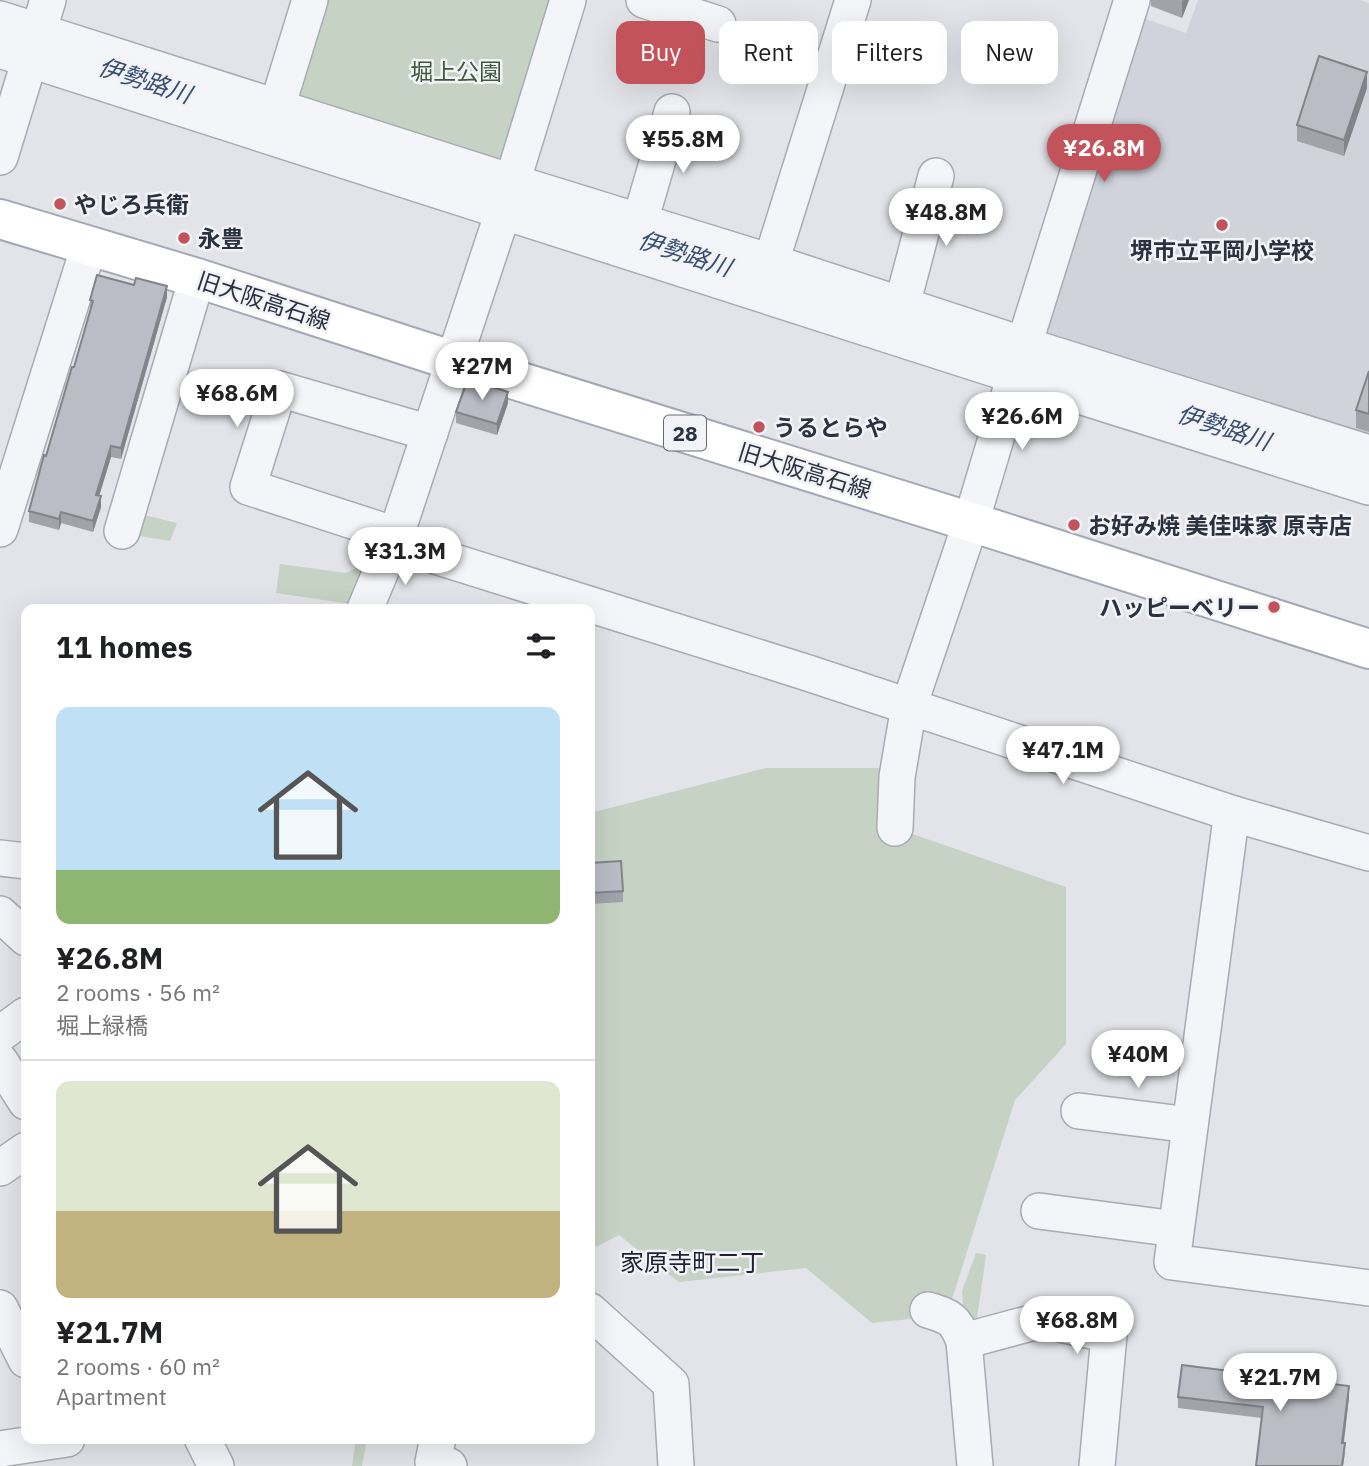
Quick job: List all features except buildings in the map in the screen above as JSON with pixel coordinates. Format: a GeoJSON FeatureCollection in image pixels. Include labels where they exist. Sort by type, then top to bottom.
{"type":"FeatureCollection","features":[{"type":"Feature","properties":{"kind":"main road","name":"旧大阪高石線"},"geometry":{"type":"LineString","coordinates":[[0,219],[197,278],[1369,649]]}},
{"type":"Feature","properties":{"kind":"street"},"geometry":{"type":"LineString","coordinates":[[276,107],[310,0]]}},
{"type":"Feature","properties":{"kind":"street"},"geometry":{"type":"LineString","coordinates":[[367,604],[395,539],[508,197],[568,0]]}},
{"type":"Feature","properties":{"kind":"street"},"geometry":{"type":"LineString","coordinates":[[644,0],[719,24]]}},
{"type":"Feature","properties":{"kind":"street"},"geometry":{"type":"LineString","coordinates":[[771,262],[853,0]]}},
{"type":"Feature","properties":{"kind":"street"},"geometry":{"type":"LineString","coordinates":[[895,828],[897,777],[909,706],[971,522],[1132,0]]}},
{"type":"Feature","properties":{"kind":"street"},"geometry":{"type":"LineString","coordinates":[[0,19],[31,39],[508,197],[1020,360],[1369,487]]}},
{"type":"Feature","properties":{"kind":"street"},"geometry":{"type":"LineString","coordinates":[[31,39],[276,107],[508,197],[640,221],[771,262],[902,305],[1020,360],[1369,453]]}},
{"type":"Feature","properties":{"kind":"street"},"geometry":{"type":"LineString","coordinates":[[0,157],[31,39]]}},
{"type":"Feature","properties":{"kind":"street"},"geometry":{"type":"LineString","coordinates":[[640,221],[672,112]]}},
{"type":"Feature","properties":{"kind":"street"},"geometry":{"type":"LineString","coordinates":[[902,305],[936,176]]}},
{"type":"Feature","properties":{"kind":"street"},"geometry":{"type":"LineString","coordinates":[[0,529],[89,246]]}},
{"type":"Feature","properties":{"kind":"street"},"geometry":{"type":"LineString","coordinates":[[122,531],[197,278]]}},
{"type":"Feature","properties":{"kind":"street"},"geometry":{"type":"LineString","coordinates":[[430,433],[279,389],[248,487],[395,539],[595,604]]}},
{"type":"Feature","properties":{"kind":"street"},"geometry":{"type":"LineString","coordinates":[[595,604],[1234,814],[1369,853]]}},
{"type":"Feature","properties":{"kind":"street"},"geometry":{"type":"LineString","coordinates":[[1234,814],[1230,826],[1172,1262],[1369,1288]]}},
{"type":"Feature","properties":{"kind":"street"},"geometry":{"type":"LineString","coordinates":[[0,858],[21,860]]}},
{"type":"Feature","properties":{"kind":"street"},"geometry":{"type":"LineString","coordinates":[[0,914],[21,933]]}},
{"type":"Feature","properties":{"kind":"street"},"geometry":{"type":"LineString","coordinates":[[0,1034],[21,1019]]}},
{"type":"Feature","properties":{"kind":"street"},"geometry":{"type":"LineString","coordinates":[[0,1061],[21,1094]]}},
{"type":"Feature","properties":{"kind":"street"},"geometry":{"type":"LineString","coordinates":[[1079,1111],[1191,1125]]}},
{"type":"Feature","properties":{"kind":"street"},"geometry":{"type":"LineString","coordinates":[[0,1168],[21,1153]]}},
{"type":"Feature","properties":{"kind":"street"},"geometry":{"type":"LineString","coordinates":[[1039,1211],[1176,1229]]}},
{"type":"Feature","properties":{"kind":"street"},"geometry":{"type":"LineString","coordinates":[[0,1308],[16,1353]]}},
{"type":"Feature","properties":{"kind":"street"},"geometry":{"type":"LineString","coordinates":[[928,1310],[947,1315],[959,1328],[964,1341],[975,1466]]}},
{"type":"Feature","properties":{"kind":"street"},"geometry":{"type":"LineString","coordinates":[[595,1316],[671,1384],[676,1466]]}},
{"type":"Feature","properties":{"kind":"street"},"geometry":{"type":"LineString","coordinates":[[964,1341],[1042,1320],[1110,1335],[1097,1466]]}},
{"type":"Feature","properties":{"kind":"street"},"geometry":{"type":"LineString","coordinates":[[0,1449],[34,1444]]}},
{"type":"Feature","properties":{"kind":"street"},"geometry":{"type":"LineString","coordinates":[[70,1444],[81,1466]]}},
{"type":"Feature","properties":{"kind":"street"},"geometry":{"type":"LineString","coordinates":[[205,1444],[216,1466]]}},
{"type":"Feature","properties":{"kind":"street"},"geometry":{"type":"LineString","coordinates":[[437,1444],[433,1462],[449,1466]]}},
{"type":"Feature","properties":{"kind":"shaded area","name":"堺市立平岡小学校"},"geometry":{"type":"Polygon","coordinates":[[[1198,0],[1360,0],[1369,3],[1369,441],[1047,340],[1043,331],[1140,17],[1186,33],[1198,0]]]}},
{"type":"Feature","properties":{"kind":"green space","name":"堀上公園"},"geometry":{"type":"Polygon","coordinates":[[[326,0],[554,0],[503,160],[297,96],[326,0]]]}},
{"type":"Feature","properties":{"kind":"green space"},"geometry":{"type":"Polygon","coordinates":[[[140,514],[177,523],[170,541],[133,535],[140,514]]]}},
{"type":"Feature","properties":{"kind":"green space"},"geometry":{"type":"Polygon","coordinates":[[[378,557],[357,604],[276,593],[280,564],[346,573],[378,557]]]}},
{"type":"Feature","properties":{"kind":"green space"},"geometry":{"type":"Polygon","coordinates":[[[766,768],[887,768],[895,828],[1066,887],[1066,1044],[1015,1100],[947,1315],[872,1323],[806,1268],[679,1282],[619,1235],[596,1247],[595,812],[766,768]]]}},
{"type":"Feature","properties":{"kind":"green space"},"geometry":{"type":"Polygon","coordinates":[[[976,1253],[986,1255],[976,1326],[965,1328],[962,1291],[976,1253]]]}},
{"type":"Feature","properties":{"kind":"green space"},"geometry":{"type":"Polygon","coordinates":[[[355,1444],[366,1444],[362,1466],[352,1466],[355,1444]]]}},
{"type":"Feature","properties":{"kind":"place","name":"やじろ兵衛"},"geometry":{"type":"Point","coordinates":[60,204]}},
{"type":"Feature","properties":{"kind":"place","name":"堺市立平岡小学校"},"geometry":{"type":"Point","coordinates":[1222,225]}},
{"type":"Feature","properties":{"kind":"place","name":"永豊"},"geometry":{"type":"Point","coordinates":[184,238]}},
{"type":"Feature","properties":{"kind":"place","name":"うるとらや"},"geometry":{"type":"Point","coordinates":[759,427]}},
{"type":"Feature","properties":{"kind":"place","name":"お好み焼 美佳味家 原寺店"},"geometry":{"type":"Point","coordinates":[1074,525]}},
{"type":"Feature","properties":{"kind":"place","name":"ハッピーベリー"},"geometry":{"type":"Point","coordinates":[1274,607]}},
{"type":"Feature","properties":{"kind":"district","name":"家原寺町二丁"},"geometry":{"type":"Point","coordinates":[692,1262]}},
{"type":"Feature","properties":{"kind":"water label","name":"伊勢路川"},"geometry":{"type":"Point","coordinates":[145,80]}},
{"type":"Feature","properties":{"kind":"water label","name":"伊勢路川"},"geometry":{"type":"Point","coordinates":[685,253]}},
{"type":"Feature","properties":{"kind":"water label","name":"伊勢路川"},"geometry":{"type":"Point","coordinates":[1224,427]}}]}
